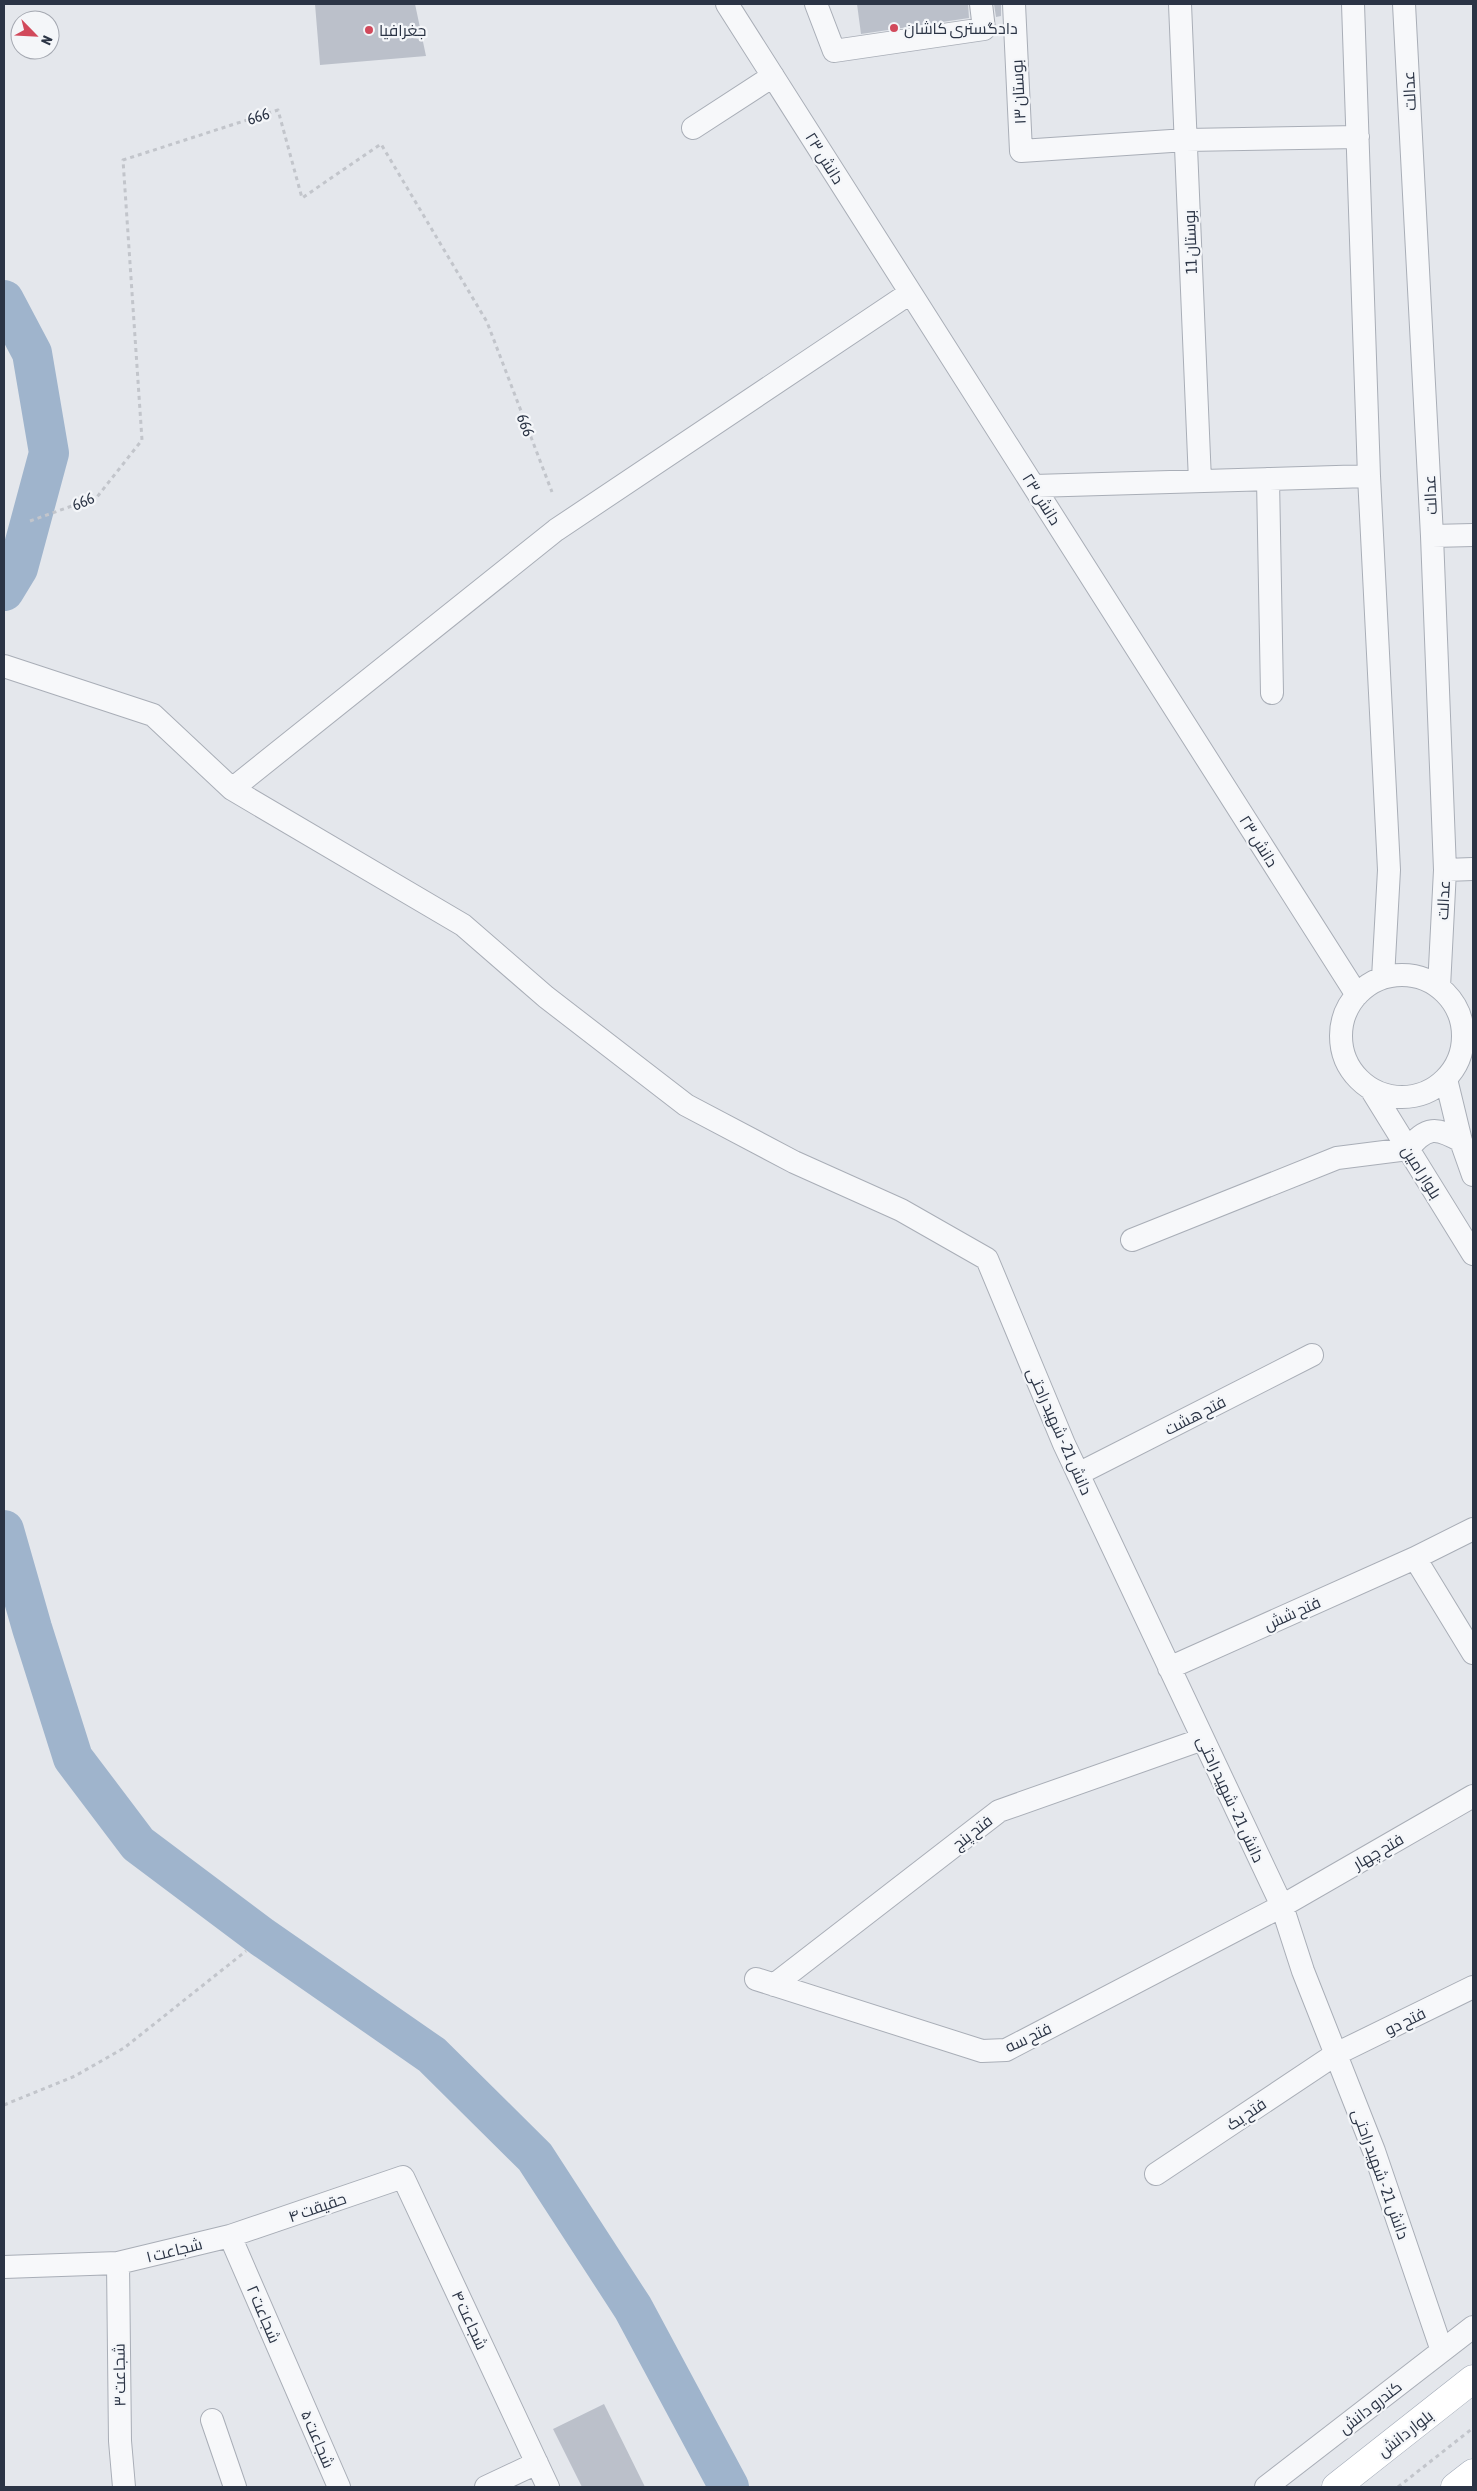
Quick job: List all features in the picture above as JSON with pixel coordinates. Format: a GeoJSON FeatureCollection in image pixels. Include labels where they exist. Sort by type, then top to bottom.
{"type":"FeatureCollection","features":[{"type":"Feature","properties":{"kind":"main road","name":"بلوار دانش"},"geometry":{"type":"LineString","coordinates":[[1336,2487],[1473,2379]]}},
{"type":"Feature","properties":{"kind":"main road"},"geometry":{"type":"LineString","coordinates":[[1455,2487],[1473,2473]]}},
{"type":"Feature","properties":{"kind":"street","name":"دانش ۲۳"},"geometry":{"type":"LineString","coordinates":[[727,4],[1357,995]]}},
{"type":"Feature","properties":{"kind":"street"},"geometry":{"type":"LineString","coordinates":[[816,4],[834,51],[984,29],[981,4]]}},
{"type":"Feature","properties":{"kind":"street","name":"بوستان ۱۳"},"geometry":{"type":"LineString","coordinates":[[1014,4],[1021,151],[1186,140]]}},
{"type":"Feature","properties":{"kind":"street","name":"بوستان 11"},"geometry":{"type":"LineString","coordinates":[[1180,4],[1200,481]]}},
{"type":"Feature","properties":{"kind":"street"},"geometry":{"type":"LineString","coordinates":[[1353,4],[1369,476],[1389,870],[1383,978]]}},
{"type":"Feature","properties":{"kind":"street","name":"عدالت"},"geometry":{"type":"LineString","coordinates":[[1404,4],[1432,536],[1445,870],[1439,987]]}},
{"type":"Feature","properties":{"kind":"street"},"geometry":{"type":"LineString","coordinates":[[693,128],[773,76]]}},
{"type":"Feature","properties":{"kind":"street"},"geometry":{"type":"LineString","coordinates":[[1186,140],[1358,136]]}},
{"type":"Feature","properties":{"kind":"street"},"geometry":{"type":"LineString","coordinates":[[4,666],[153,715],[232,790],[556,530],[910,293]]}},
{"type":"Feature","properties":{"kind":"street"},"geometry":{"type":"LineString","coordinates":[[1034,486],[1369,476]]}},
{"type":"Feature","properties":{"kind":"street"},"geometry":{"type":"LineString","coordinates":[[1268,479],[1272,693]]}},
{"type":"Feature","properties":{"kind":"street"},"geometry":{"type":"LineString","coordinates":[[1432,536],[1473,535]]}},
{"type":"Feature","properties":{"kind":"street","name":"دانش 21 - شهید راحتی"},"geometry":{"type":"LineString","coordinates":[[232,790],[463,925],[546,997],[686,1105],[794,1162],[901,1210],[987,1259],[1078,1474],[1282,1906],[1303,1971],[1374,2151],[1442,2351]]}},
{"type":"Feature","properties":{"kind":"street"},"geometry":{"type":"LineString","coordinates":[[1445,870],[1473,869]]}},
{"type":"Feature","properties":{"kind":"street"},"geometry":{"type":"LineString","coordinates":[[1397,975],[1412,976],[1426,980],[1439,987],[1458,1010],[1463,1032],[1461,1054],[1446,1079],[1425,1093],[1413,1097],[1385,1095],[1371,1089],[1359,1080],[1349,1068],[1343,1053],[1341,1038],[1343,1022],[1348,1008],[1357,995],[1369,985],[1383,978],[1397,975]]}},
{"type":"Feature","properties":{"kind":"street"},"geometry":{"type":"LineString","coordinates":[[1446,1079],[1461,1141],[1473,1175]]}},
{"type":"Feature","properties":{"kind":"street","name":"بلوار امین"},"geometry":{"type":"LineString","coordinates":[[1371,1089],[1473,1254]]}},
{"type":"Feature","properties":{"kind":"street"},"geometry":{"type":"LineString","coordinates":[[1132,1240],[1337,1158],[1408,1149],[1418,1137],[1432,1130],[1445,1132],[1461,1141]]}},
{"type":"Feature","properties":{"kind":"street","name":"فتح هشت"},"geometry":{"type":"LineString","coordinates":[[1078,1474],[1312,1355]]}},
{"type":"Feature","properties":{"kind":"street","name":"فتح شش"},"geometry":{"type":"LineString","coordinates":[[1169,1668],[1415,1558],[1473,1529]]}},
{"type":"Feature","properties":{"kind":"street"},"geometry":{"type":"LineString","coordinates":[[1415,1558],[1473,1653]]}},
{"type":"Feature","properties":{"kind":"street","name":"فتح پنج"},"geometry":{"type":"LineString","coordinates":[[765,1982],[999,1811],[1203,1738]]}},
{"type":"Feature","properties":{"kind":"street","name":"فتح چهار"},"geometry":{"type":"LineString","coordinates":[[1282,1906],[1473,1796]]}},
{"type":"Feature","properties":{"kind":"street","name":"فتح سه"},"geometry":{"type":"LineString","coordinates":[[765,1982],[982,2051],[1006,2050],[1282,1906]]}},
{"type":"Feature","properties":{"kind":"street","name":"فتح دو"},"geometry":{"type":"LineString","coordinates":[[1336,2054],[1473,1988]]}},
{"type":"Feature","properties":{"kind":"street","name":"فتح یک"},"geometry":{"type":"LineString","coordinates":[[1156,2174],[1336,2054]]}},
{"type":"Feature","properties":{"kind":"street","name":"حقیقت ۴"},"geometry":{"type":"LineString","coordinates":[[230,2236],[403,2177]]}},
{"type":"Feature","properties":{"kind":"street","name":"شجاعت ۴"},"geometry":{"type":"LineString","coordinates":[[403,2177],[548,2487]]}},
{"type":"Feature","properties":{"kind":"street","name":"شجاعت ۱"},"geometry":{"type":"LineString","coordinates":[[4,2266],[118,2263],[230,2236]]}},
{"type":"Feature","properties":{"kind":"street","name":"شجاعت ۲"},"geometry":{"type":"LineString","coordinates":[[230,2236],[297,2392]]}},
{"type":"Feature","properties":{"kind":"street","name":"شجاعت ۳"},"geometry":{"type":"LineString","coordinates":[[118,2263],[120,2440],[124,2487]]}},
{"type":"Feature","properties":{"kind":"street","name":"کندرو دانش"},"geometry":{"type":"LineString","coordinates":[[1266,2487],[1473,2327]]}},
{"type":"Feature","properties":{"kind":"street","name":"شجاعت ۵"},"geometry":{"type":"LineString","coordinates":[[297,2392],[339,2487]]}},
{"type":"Feature","properties":{"kind":"street"},"geometry":{"type":"LineString","coordinates":[[212,2420],[235,2487]]}},
{"type":"Feature","properties":{"kind":"street"},"geometry":{"type":"LineString","coordinates":[[486,2487],[536,2463]]}},
{"type":"Feature","properties":{"kind":"path","name":"666"},"geometry":{"type":"LineString","coordinates":[[30,521],[97,498],[142,440],[124,160],[278,110],[302,198],[381,144],[487,322],[552,492]]}},
{"type":"Feature","properties":{"kind":"path"},"geometry":{"type":"LineString","coordinates":[[4,2106],[75,2076],[124,2048],[246,1950]]}},
{"type":"Feature","properties":{"kind":"path"},"geometry":{"type":"LineString","coordinates":[[1398,2487],[1473,2428]]}},
{"type":"Feature","properties":{"kind":"building","name":"جغرافیا"},"geometry":{"type":"Polygon","coordinates":[[[315,4],[415,4],[426,56],[320,65],[315,4]]]}},
{"type":"Feature","properties":{"kind":"building","name":"دادگستری کاشان"},"geometry":{"type":"Polygon","coordinates":[[[857,4],[968,4],[969,18],[861,34],[857,4]]]}},
{"type":"Feature","properties":{"kind":"building"},"geometry":{"type":"Polygon","coordinates":[[[994,4],[1001,4],[1001,16],[996,17],[994,4]]]}},
{"type":"Feature","properties":{"kind":"building"},"geometry":{"type":"Polygon","coordinates":[[[604,2404],[645,2487],[582,2487],[553,2429],[604,2404]]]}},
{"type":"Feature","properties":{"kind":"waterway"},"geometry":{"type":"LineString","coordinates":[[4,300],[32,353],[49,453],[18,568],[4,591]]}},
{"type":"Feature","properties":{"kind":"waterway"},"geometry":{"type":"LineString","coordinates":[[4,1530],[32,1628],[73,1758],[138,1844],[262,1937],[432,2055],[535,2157],[633,2308],[729,2487]]}},
{"type":"Feature","properties":{"kind":"place","name":"دادگستری کاشان"},"geometry":{"type":"Point","coordinates":[894,28]}},
{"type":"Feature","properties":{"kind":"place","name":"جغرافیا"},"geometry":{"type":"Point","coordinates":[369,30]}}]}
